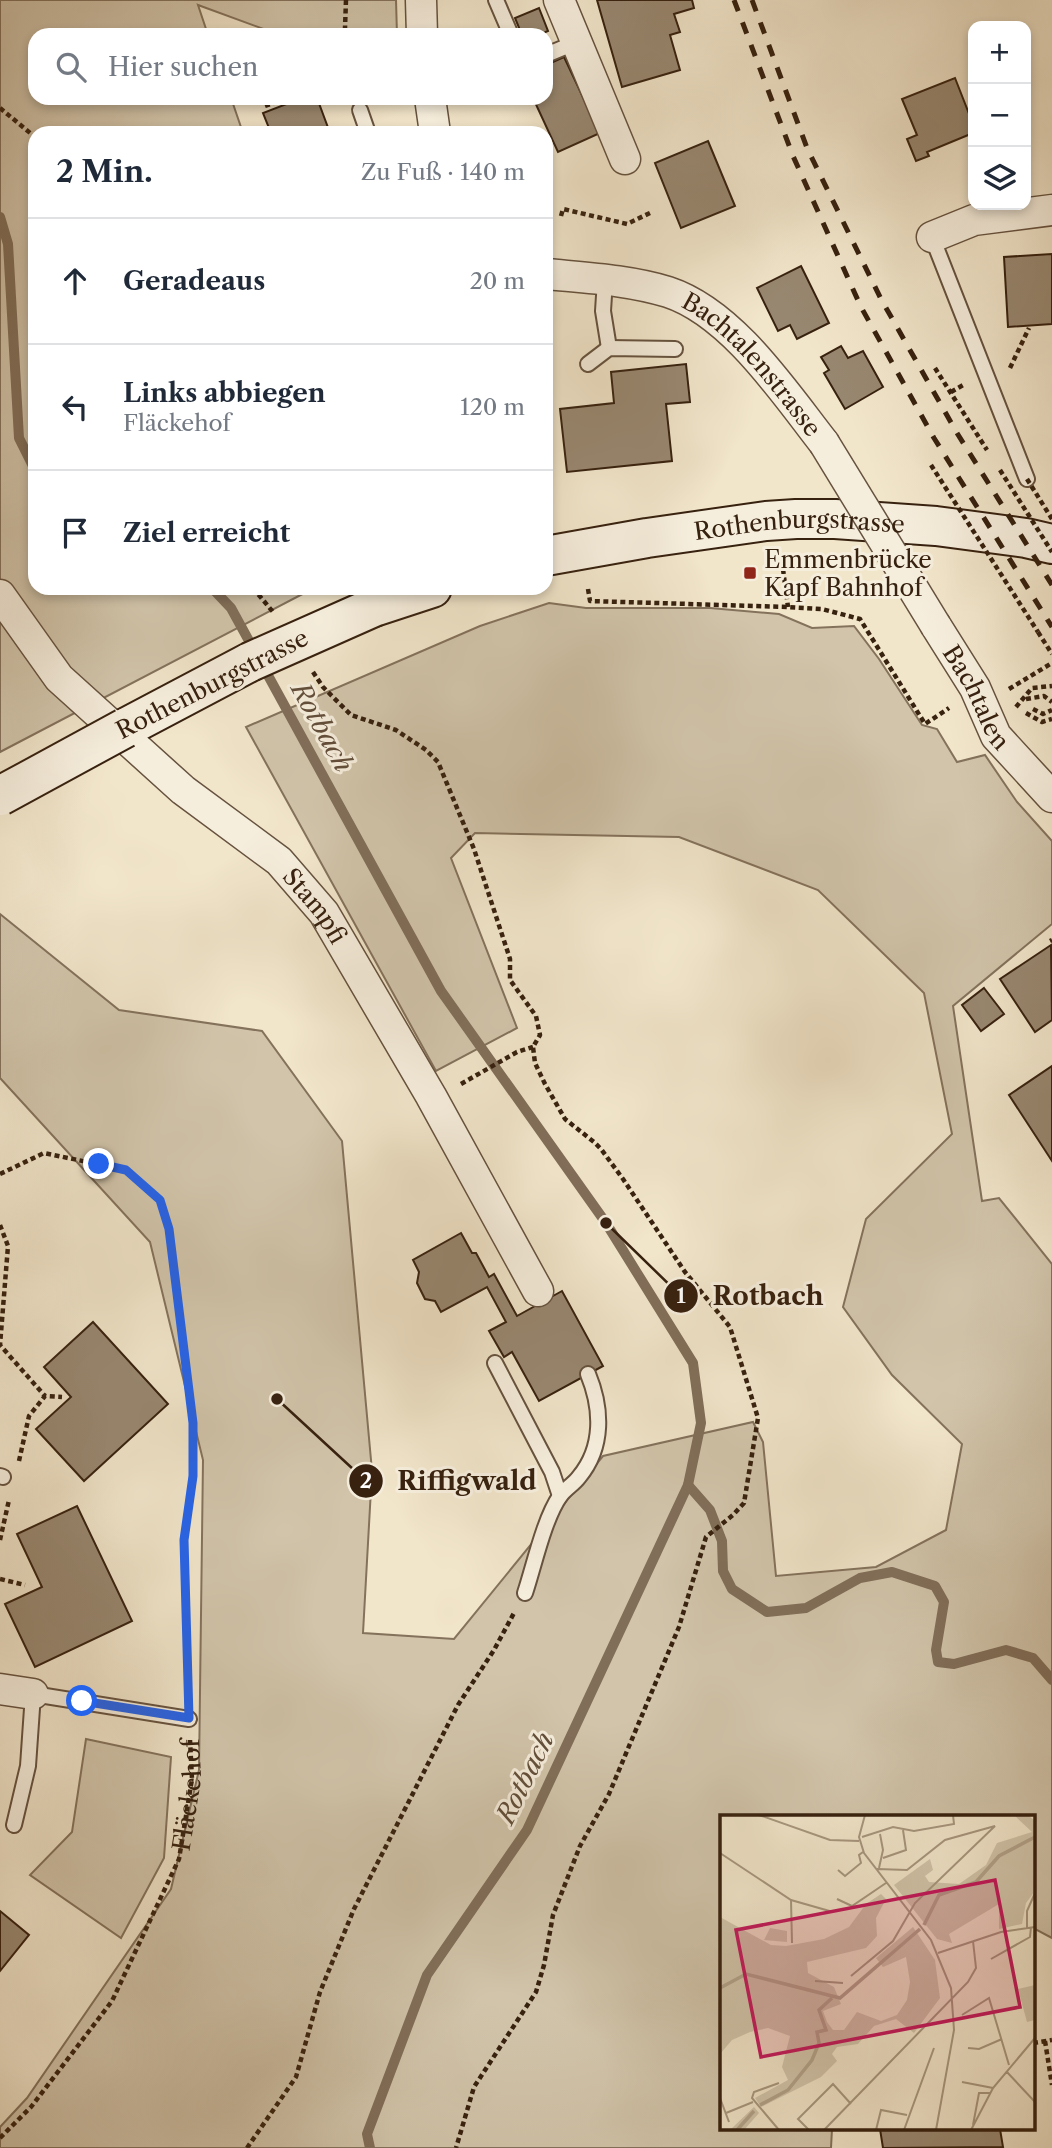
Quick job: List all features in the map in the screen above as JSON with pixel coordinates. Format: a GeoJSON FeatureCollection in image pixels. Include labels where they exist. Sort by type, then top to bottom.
{"type":"FeatureCollection","features":[{"type":"Feature","properties":{"kind":"main road","name":"Rothenburgstrasse"},"geometry":{"type":"LineString","coordinates":[[553,555],[647,538],[796,519],[936,526],[1052,544]]}},
{"type":"Feature","properties":{"kind":"main road","name":"Rothenburgstrasse"},"geometry":{"type":"LineString","coordinates":[[0,796],[250,662],[378,606],[411,595]]}},
{"type":"Feature","properties":{"kind":"street"},"geometry":{"type":"LineString","coordinates":[[421,0],[422,28]]}},
{"type":"Feature","properties":{"kind":"street"},"geometry":{"type":"LineString","coordinates":[[559,0],[625,159]]}},
{"type":"Feature","properties":{"kind":"street"},"geometry":{"type":"LineString","coordinates":[[431,105],[434,126]]}},
{"type":"Feature","properties":{"kind":"street"},"geometry":{"type":"LineString","coordinates":[[932,237],[974,220],[1052,210]]}},
{"type":"Feature","properties":{"kind":"street","name":"Bachtalenstrasse"},"geometry":{"type":"LineString","coordinates":[[553,275],[605,279],[670,293],[718,319],[770,375],[824,443],[936,626]]}},
{"type":"Feature","properties":{"kind":"street","name":"Stampfi"},"geometry":{"type":"LineString","coordinates":[[0,594],[59,678],[183,790],[279,862],[324,913],[431,1096],[541,1296]]}},
{"type":"Feature","properties":{"kind":"street","name":"Bachtalen"},"geometry":{"type":"LineString","coordinates":[[936,626],[975,688],[996,736],[1052,797]]}},
{"type":"Feature","properties":{"kind":"street"},"geometry":{"type":"LineString","coordinates":[[0,1689],[33,1694]]}},
{"type":"Feature","properties":{"kind":"lane"},"geometry":{"type":"LineString","coordinates":[[496,0],[508,28]]}},
{"type":"Feature","properties":{"kind":"lane"},"geometry":{"type":"LineString","coordinates":[[553,52],[577,43]]}},
{"type":"Feature","properties":{"kind":"lane"},"geometry":{"type":"LineString","coordinates":[[360,110],[366,126]]}},
{"type":"Feature","properties":{"kind":"lane"},"geometry":{"type":"LineString","coordinates":[[932,237],[1027,479]]}},
{"type":"Feature","properties":{"kind":"lane"},"geometry":{"type":"LineString","coordinates":[[605,279],[603,312],[609,348]]}},
{"type":"Feature","properties":{"kind":"lane"},"geometry":{"type":"LineString","coordinates":[[588,364],[609,348],[675,349]]}},
{"type":"Feature","properties":{"kind":"lane"},"geometry":{"type":"LineString","coordinates":[[495,1363],[552,1472],[560,1496]]}},
{"type":"Feature","properties":{"kind":"lane"},"geometry":{"type":"LineString","coordinates":[[525,1593],[560,1496],[579,1477],[596,1442],[600,1422],[599,1406],[588,1374]]}},
{"type":"Feature","properties":{"kind":"lane"},"geometry":{"type":"LineString","coordinates":[[14,1825],[29,1766],[33,1694],[189,1718]]}},
{"type":"Feature","properties":{"kind":"path"},"geometry":{"type":"LineString","coordinates":[[345,28],[346,0]]}},
{"type":"Feature","properties":{"kind":"path"},"geometry":{"type":"LineString","coordinates":[[0,108],[28,131]]}},
{"type":"Feature","properties":{"kind":"path"},"geometry":{"type":"LineString","coordinates":[[561,216],[563,209],[627,224],[652,212]]}},
{"type":"Feature","properties":{"kind":"path"},"geometry":{"type":"LineString","coordinates":[[1012,363],[1029,328]]}},
{"type":"Feature","properties":{"kind":"path"},"geometry":{"type":"LineString","coordinates":[[935,368],[1052,552]]}},
{"type":"Feature","properties":{"kind":"path"},"geometry":{"type":"LineString","coordinates":[[931,464],[1052,654]]}},
{"type":"Feature","properties":{"kind":"path"},"geometry":{"type":"LineString","coordinates":[[1027,479],[1052,519]]}},
{"type":"Feature","properties":{"kind":"path"},"geometry":{"type":"LineString","coordinates":[[783,569],[789,607]]}},
{"type":"Feature","properties":{"kind":"path"},"geometry":{"type":"LineString","coordinates":[[588,589],[590,601],[822,609],[860,619],[925,723],[958,702]]}},
{"type":"Feature","properties":{"kind":"path"},"geometry":{"type":"LineString","coordinates":[[259,595],[281,621]]}},
{"type":"Feature","properties":{"kind":"path"},"geometry":{"type":"LineString","coordinates":[[1002,693],[1052,663]]}},
{"type":"Feature","properties":{"kind":"path"},"geometry":{"type":"LineString","coordinates":[[309,665],[323,687],[351,715],[396,730],[426,750],[438,762],[474,849],[510,959],[510,980],[536,1017],[540,1035],[533,1047],[535,1063],[565,1119],[601,1149],[685,1272],[730,1327],[758,1418],[744,1503],[706,1537],[680,1627],[609,1794],[580,1846],[553,1915],[536,1992],[474,2087],[456,2148]]}},
{"type":"Feature","properties":{"kind":"path"},"geometry":{"type":"LineString","coordinates":[[1052,686],[1032,688],[1025,699],[1044,696],[1052,702]]}},
{"type":"Feature","properties":{"kind":"path"},"geometry":{"type":"LineString","coordinates":[[1033,709],[1043,714],[1052,710]]}},
{"type":"Feature","properties":{"kind":"path"},"geometry":{"type":"LineString","coordinates":[[1026,713],[1042,722],[1052,719]]}},
{"type":"Feature","properties":{"kind":"path"},"geometry":{"type":"LineString","coordinates":[[451,1089],[517,1052],[533,1047]]}},
{"type":"Feature","properties":{"kind":"path","name":"Fläckehof"},"geometry":{"type":"LineString","coordinates":[[0,1174],[44,1153],[126,1170],[160,1200],[169,1229],[193,1423],[193,1476],[184,1540],[192,1779],[179,1858],[112,2001],[31,2107],[0,2138]]}},
{"type":"Feature","properties":{"kind":"path"},"geometry":{"type":"LineString","coordinates":[[0,1225],[8,1246],[0,1345],[45,1396]]}},
{"type":"Feature","properties":{"kind":"path"},"geometry":{"type":"LineString","coordinates":[[0,1579],[25,1585]]}},
{"type":"Feature","properties":{"kind":"path"},"geometry":{"type":"LineString","coordinates":[[247,2148],[296,2077],[320,1992],[354,1909],[458,1705],[494,1650],[525,1593]]}},
{"type":"Feature","properties":{"kind":"path"},"geometry":{"type":"LineString","coordinates":[[1034,2043],[1052,2040]]}},
{"type":"Feature","properties":{"kind":"path"},"geometry":{"type":"LineString","coordinates":[[1045,2041],[1052,2085]]}},
{"type":"Feature","properties":{"kind":"shaded area"},"geometry":{"type":"Polygon","coordinates":[[[0,0],[396,0],[397,28],[261,28],[198,5],[206,28],[28,28],[28,105],[233,105],[241,126],[28,126],[28,595],[301,595],[0,752],[0,0]]]}},
{"type":"Feature","properties":{"kind":"shaded area"},"geometry":{"type":"Polygon","coordinates":[[[549,603],[586,608],[710,608],[779,614],[812,628],[854,626],[922,725],[937,729],[957,762],[985,755],[1017,802],[1052,841],[1052,924],[953,1006],[982,1201],[999,1198],[1052,1264],[1052,1938],[1034,1929],[1034,1815],[720,1815],[720,2130],[832,2130],[831,2148],[0,2148],[0,2127],[27,2098],[171,1889],[199,1770],[203,1460],[150,1242],[0,1078],[0,914],[119,1010],[262,1031],[342,1141],[372,1471],[363,1633],[454,1639],[603,1456],[753,1422],[763,1442],[776,1576],[876,1567],[946,1530],[962,1444],[892,1375],[843,1307],[866,1219],[952,1134],[924,993],[818,890],[679,837],[475,833],[451,858],[517,1028],[436,1071],[246,727],[480,626],[549,603]]]}},
{"type":"Feature","properties":{"kind":"shaded area"},"geometry":{"type":"Polygon","coordinates":[[[86,1739],[171,1757],[164,1858],[121,1938],[30,1875],[72,1832],[86,1739]]]}},
{"type":"Feature","properties":{"kind":"building"},"geometry":{"type":"Polygon","coordinates":[[[597,0],[692,0],[694,8],[674,14],[680,32],[670,35],[680,70],[622,87],[597,0]]]}},
{"type":"Feature","properties":{"kind":"building"},"geometry":{"type":"Polygon","coordinates":[[[539,8],[547,28],[519,28],[515,18],[539,8]]]}},
{"type":"Feature","properties":{"kind":"building"},"geometry":{"type":"Polygon","coordinates":[[[564,57],[600,133],[558,152],[553,141],[553,126],[546,126],[536,105],[553,105],[553,62],[564,57]]]}},
{"type":"Feature","properties":{"kind":"building"},"geometry":{"type":"Polygon","coordinates":[[[955,78],[968,111],[968,135],[927,152],[929,156],[916,161],[907,139],[917,135],[902,99],[955,78]]]}},
{"type":"Feature","properties":{"kind":"building"},"geometry":{"type":"Polygon","coordinates":[[[284,105],[320,105],[327,126],[268,126],[263,113],[284,105]]]}},
{"type":"Feature","properties":{"kind":"building"},"geometry":{"type":"Polygon","coordinates":[[[708,141],[735,206],[681,228],[655,163],[708,141]]]}},
{"type":"Feature","properties":{"kind":"building"},"geometry":{"type":"Polygon","coordinates":[[[1052,254],[1052,324],[1008,327],[1004,257],[1052,254]]]}},
{"type":"Feature","properties":{"kind":"building"},"geometry":{"type":"Polygon","coordinates":[[[801,266],[829,323],[797,339],[790,325],[778,331],[757,288],[801,266]]]}},
{"type":"Feature","properties":{"kind":"building"},"geometry":{"type":"Polygon","coordinates":[[[841,346],[848,358],[863,351],[883,387],[845,409],[824,373],[829,370],[821,357],[841,346]]]}},
{"type":"Feature","properties":{"kind":"building"},"geometry":{"type":"Polygon","coordinates":[[[686,364],[690,402],[666,404],[672,461],[567,472],[560,409],[614,403],[611,372],[686,364]]]}},
{"type":"Feature","properties":{"kind":"building"},"geometry":{"type":"Polygon","coordinates":[[[1051,945],[1052,1020],[1035,1032],[1000,979],[1051,945]]]}},
{"type":"Feature","properties":{"kind":"building"},"geometry":{"type":"Polygon","coordinates":[[[984,988],[1004,1014],[981,1031],[962,1005],[984,988]]]}},
{"type":"Feature","properties":{"kind":"building"},"geometry":{"type":"Polygon","coordinates":[[[1052,1066],[1052,1161],[1009,1095],[1052,1066]]]}},
{"type":"Feature","properties":{"kind":"building"},"geometry":{"type":"Polygon","coordinates":[[[461,1233],[489,1277],[494,1274],[517,1316],[562,1291],[603,1366],[539,1401],[512,1352],[504,1357],[489,1331],[506,1322],[487,1287],[441,1312],[435,1301],[425,1299],[417,1283],[419,1272],[413,1260],[461,1233]]]}},
{"type":"Feature","properties":{"kind":"building"},"geometry":{"type":"Polygon","coordinates":[[[93,1322],[168,1404],[84,1481],[36,1429],[71,1397],[44,1367],[93,1322]]]}},
{"type":"Feature","properties":{"kind":"building"},"geometry":{"type":"Polygon","coordinates":[[[77,1506],[132,1621],[35,1667],[5,1604],[42,1587],[17,1534],[77,1506]]]}},
{"type":"Feature","properties":{"kind":"building"},"geometry":{"type":"Polygon","coordinates":[[[0,1911],[29,1935],[0,1971],[0,1911]]]}},
{"type":"Feature","properties":{"kind":"building"},"geometry":{"type":"Polygon","coordinates":[[[880,2130],[1000,2130],[1003,2147],[883,2148],[880,2130]]]}},
{"type":"Feature","properties":{"kind":"waterway","name":"Rotbach"},"geometry":{"type":"LineString","coordinates":[[0,217],[8,244],[19,438],[28,456]]}},
{"type":"Feature","properties":{"kind":"waterway","name":"Rotbach"},"geometry":{"type":"LineString","coordinates":[[219,595],[231,608],[441,991],[606,1223],[693,1363],[701,1423],[688,1485],[527,1830],[427,1975],[367,2134],[370,2148]]}},
{"type":"Feature","properties":{"kind":"waterway"},"geometry":{"type":"LineString","coordinates":[[688,1485],[710,1510],[722,1541],[723,1571],[732,1589],[767,1612],[806,1608],[860,1578],[892,1572],[935,1586],[944,1602],[936,1650],[938,1662],[954,1664],[1006,1650],[1033,1658],[1052,1680]]}},
{"type":"Feature","properties":{"kind":"railway"},"geometry":{"type":"LineString","coordinates":[[734,0],[793,156],[861,307],[934,438],[1052,627]]}},
{"type":"Feature","properties":{"kind":"railway"},"geometry":{"type":"LineString","coordinates":[[752,0],[807,148],[881,299],[957,433],[1052,585]]}},
{"type":"Feature","properties":{"kind":"place","name":"Emmenbrücke Kapf Bahnhof"},"geometry":{"type":"Point","coordinates":[750,573]}},
{"type":"Feature","properties":{"kind":"place","name":"Rotbach"},"geometry":{"type":"Point","coordinates":[606,1223]}},
{"type":"Feature","properties":{"kind":"place","name":"Riffigwald"},"geometry":{"type":"Point","coordinates":[277,1399]}},
{"type":"Feature","properties":{"kind":"route"},"geometry":{"type":"LineString","coordinates":[[82,1701],[189,1718],[185,1658],[184,1540],[193,1476],[193,1423],[169,1229],[160,1200],[126,1170],[99,1164]]}}]}
